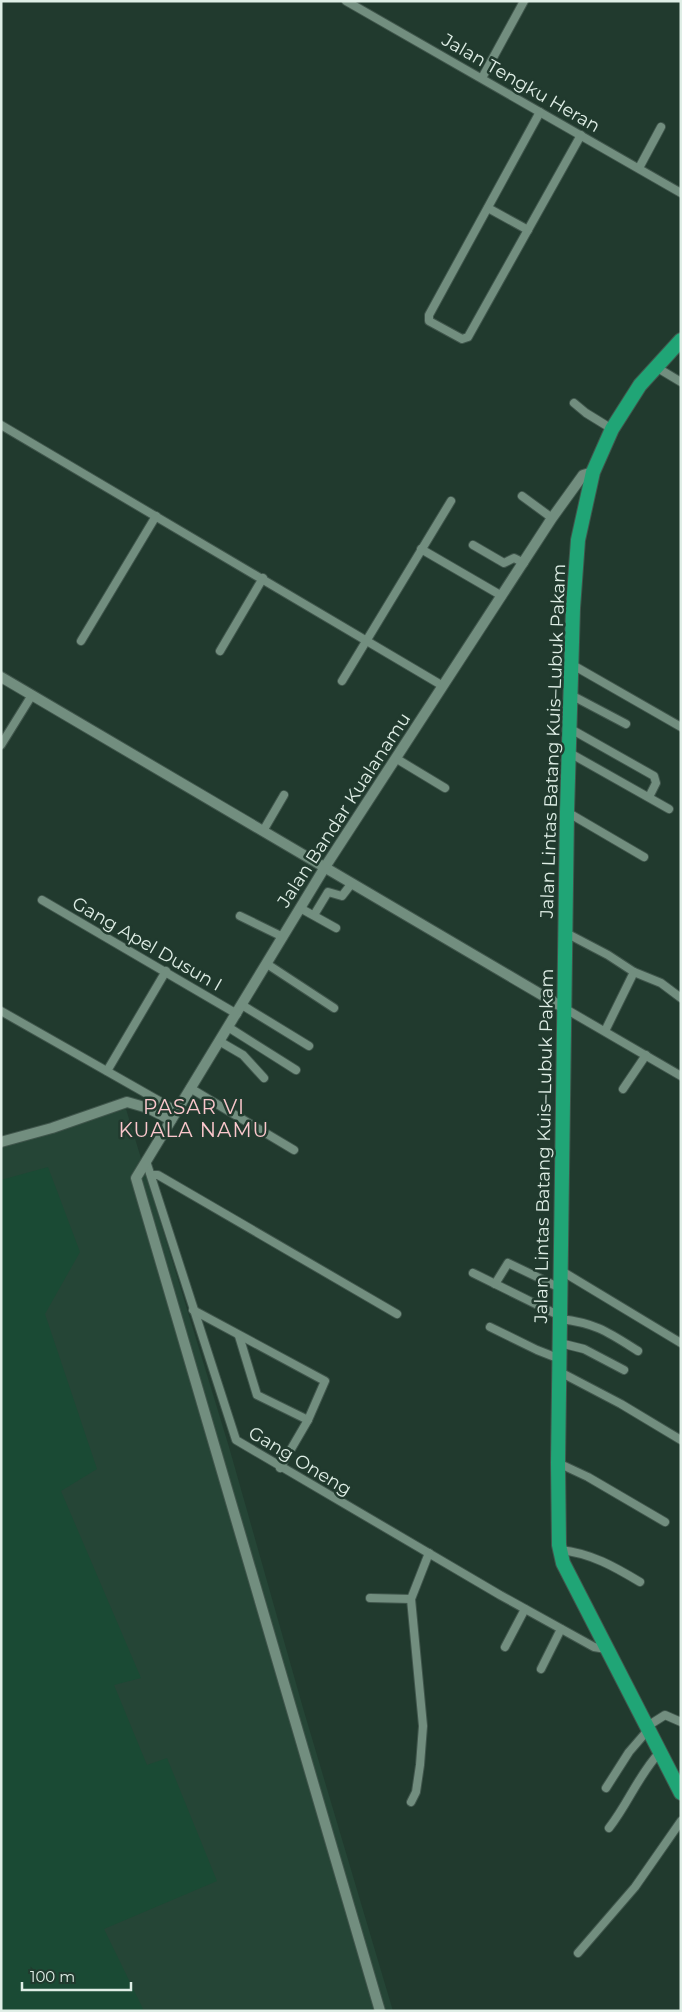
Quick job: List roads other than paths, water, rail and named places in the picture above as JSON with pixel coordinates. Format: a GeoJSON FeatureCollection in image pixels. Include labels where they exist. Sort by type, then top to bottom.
{"type":"FeatureCollection","features":[{"type":"Feature","properties":{"kind":"highway","name":"Jalan Lintas Batang Kuis–Lubuk Pakam"},"geometry":{"type":"LineString","coordinates":[[681,340],[640,385],[612,429],[593,472],[578,540],[566,812],[558,1463],[560,1550],[563,1563],[681,1793]]}},
{"type":"Feature","properties":{"kind":"street","name":"Jalan Tengku Heran"},"geometry":{"type":"LineString","coordinates":[[346,1],[681,193]]}},
{"type":"Feature","properties":{"kind":"street"},"geometry":{"type":"LineString","coordinates":[[482,78],[524,1]]}},
{"type":"Feature","properties":{"kind":"street"},"geometry":{"type":"LineString","coordinates":[[540,112],[429,315],[429,321],[442,330],[462,339],[468,337],[581,135]]}},
{"type":"Feature","properties":{"kind":"street"},"geometry":{"type":"LineString","coordinates":[[639,168],[661,127]]}},
{"type":"Feature","properties":{"kind":"street"},"geometry":{"type":"LineString","coordinates":[[488,208],[528,230]]}},
{"type":"Feature","properties":{"kind":"street"},"geometry":{"type":"LineString","coordinates":[[656,367],[681,382]]}},
{"type":"Feature","properties":{"kind":"street"},"geometry":{"type":"LineString","coordinates":[[574,403],[586,414],[612,429]]}},
{"type":"Feature","properties":{"kind":"street"},"geometry":{"type":"LineString","coordinates":[[1,425],[443,686]]}},
{"type":"Feature","properties":{"kind":"street","name":"Jalan Bandar Kualanamu"},"geometry":{"type":"LineString","coordinates":[[380,2011],[136,1178],[325,867],[552,518],[583,475],[593,472]]}},
{"type":"Feature","properties":{"kind":"street"},"geometry":{"type":"LineString","coordinates":[[522,496],[552,518]]}},
{"type":"Feature","properties":{"kind":"street"},"geometry":{"type":"LineString","coordinates":[[342,681],[365,640],[451,501]]}},
{"type":"Feature","properties":{"kind":"street"},"geometry":{"type":"LineString","coordinates":[[81,641],[156,516]]}},
{"type":"Feature","properties":{"kind":"street"},"geometry":{"type":"LineString","coordinates":[[473,545],[504,563],[514,558],[524,563]]}},
{"type":"Feature","properties":{"kind":"street"},"geometry":{"type":"LineString","coordinates":[[421,550],[502,596]]}},
{"type":"Feature","properties":{"kind":"street"},"geometry":{"type":"LineString","coordinates":[[220,651],[263,578]]}},
{"type":"Feature","properties":{"kind":"street"},"geometry":{"type":"LineString","coordinates":[[572,664],[681,728]]}},
{"type":"Feature","properties":{"kind":"street"},"geometry":{"type":"LineString","coordinates":[[1,677],[681,1076]]}},
{"type":"Feature","properties":{"kind":"street"},"geometry":{"type":"LineString","coordinates":[[1,745],[32,695]]}},
{"type":"Feature","properties":{"kind":"street"},"geometry":{"type":"LineString","coordinates":[[571,695],[626,724]]}},
{"type":"Feature","properties":{"kind":"street"},"geometry":{"type":"LineString","coordinates":[[569,728],[654,776],[656,783],[649,797]]}},
{"type":"Feature","properties":{"kind":"street"},"geometry":{"type":"LineString","coordinates":[[568,752],[669,810]]}},
{"type":"Feature","properties":{"kind":"street"},"geometry":{"type":"LineString","coordinates":[[397,759],[445,788]]}},
{"type":"Feature","properties":{"kind":"street"},"geometry":{"type":"LineString","coordinates":[[263,831],[284,795]]}},
{"type":"Feature","properties":{"kind":"street"},"geometry":{"type":"LineString","coordinates":[[566,812],[644,857]]}},
{"type":"Feature","properties":{"kind":"street"},"geometry":{"type":"LineString","coordinates":[[314,915],[330,891],[342,896],[352,883]]}},
{"type":"Feature","properties":{"kind":"street"},"geometry":{"type":"LineString","coordinates":[[309,893],[322,901]]}},
{"type":"Feature","properties":{"kind":"street","name":"Gang Apel Dusun I"},"geometry":{"type":"LineString","coordinates":[[42,900],[166,971],[308,1046]]}},
{"type":"Feature","properties":{"kind":"street"},"geometry":{"type":"LineString","coordinates":[[300,908],[336,928]]}},
{"type":"Feature","properties":{"kind":"street"},"geometry":{"type":"LineString","coordinates":[[240,916],[283,937]]}},
{"type":"Feature","properties":{"kind":"street"},"geometry":{"type":"LineString","coordinates":[[566,933],[608,955],[634,972],[661,983],[681,998]]}},
{"type":"Feature","properties":{"kind":"street"},"geometry":{"type":"LineString","coordinates":[[267,964],[334,1008]]}},
{"type":"Feature","properties":{"kind":"street"},"geometry":{"type":"LineString","coordinates":[[107,1071],[166,971]]}},
{"type":"Feature","properties":{"kind":"street"},"geometry":{"type":"LineString","coordinates":[[605,1031],[634,972]]}},
{"type":"Feature","properties":{"kind":"street"},"geometry":{"type":"LineString","coordinates":[[1,1011],[154,1098],[174,1115]]}},
{"type":"Feature","properties":{"kind":"street"},"geometry":{"type":"LineString","coordinates":[[228,1027],[296,1070]]}},
{"type":"Feature","properties":{"kind":"street"},"geometry":{"type":"LineString","coordinates":[[220,1041],[242,1056],[264,1078]]}},
{"type":"Feature","properties":{"kind":"street"},"geometry":{"type":"LineString","coordinates":[[623,1089],[646,1055]]}},
{"type":"Feature","properties":{"kind":"street"},"geometry":{"type":"LineString","coordinates":[[190,1088],[294,1150]]}},
{"type":"Feature","properties":{"kind":"street"},"geometry":{"type":"LineString","coordinates":[[148,1108],[154,1098]]}},
{"type":"Feature","properties":{"kind":"street"},"geometry":{"type":"LineString","coordinates":[[1,1142],[52,1128],[127,1102],[174,1115]]}},
{"type":"Feature","properties":{"kind":"street","name":"Gang Oneng"},"geometry":{"type":"LineString","coordinates":[[146,1161],[152,1175],[232,1435],[241,1445],[525,1610],[594,1647],[606,1649]]}},
{"type":"Feature","properties":{"kind":"street"},"geometry":{"type":"LineString","coordinates":[[152,1175],[158,1175],[397,1314]]}},
{"type":"Feature","properties":{"kind":"street"},"geometry":{"type":"LineString","coordinates":[[495,1284],[508,1263],[560,1288]]}},
{"type":"Feature","properties":{"kind":"street"},"geometry":{"type":"LineString","coordinates":[[560,1270],[681,1343]]}},
{"type":"Feature","properties":{"kind":"street"},"geometry":{"type":"LineString","coordinates":[[474,1273],[560,1317],[599,1326],[638,1351]]}},
{"type":"Feature","properties":{"kind":"street"},"geometry":{"type":"LineString","coordinates":[[192,1310],[197,1310],[239,1336],[325,1381],[308,1420],[280,1468]]}},
{"type":"Feature","properties":{"kind":"street"},"geometry":{"type":"LineString","coordinates":[[490,1327],[537,1350],[681,1440]]}},
{"type":"Feature","properties":{"kind":"street"},"geometry":{"type":"LineString","coordinates":[[239,1336],[257,1395],[308,1420]]}},
{"type":"Feature","properties":{"kind":"street"},"geometry":{"type":"LineString","coordinates":[[560,1343],[584,1349],[624,1370]]}},
{"type":"Feature","properties":{"kind":"street"},"geometry":{"type":"LineString","coordinates":[[558,1463],[588,1477],[665,1522]]}},
{"type":"Feature","properties":{"kind":"street"},"geometry":{"type":"LineString","coordinates":[[560,1550],[574,1551],[609,1563],[640,1582]]}},
{"type":"Feature","properties":{"kind":"street"},"geometry":{"type":"LineString","coordinates":[[411,1802],[416,1792],[423,1731],[411,1599],[428,1553]]}},
{"type":"Feature","properties":{"kind":"street"},"geometry":{"type":"LineString","coordinates":[[370,1598],[411,1599]]}},
{"type":"Feature","properties":{"kind":"street"},"geometry":{"type":"LineString","coordinates":[[504,1647],[525,1610]]}},
{"type":"Feature","properties":{"kind":"street"},"geometry":{"type":"LineString","coordinates":[[541,1669],[561,1629]]}},
{"type":"Feature","properties":{"kind":"street"},"geometry":{"type":"LineString","coordinates":[[606,1788],[629,1752],[647,1729],[665,1715],[681,1722]]}},
{"type":"Feature","properties":{"kind":"street"},"geometry":{"type":"LineString","coordinates":[[609,1828],[622,1812],[642,1777],[660,1752]]}},
{"type":"Feature","properties":{"kind":"street"},"geometry":{"type":"LineString","coordinates":[[578,1953],[635,1887],[681,1821]]}},
{"type":"Feature","properties":{"kind":"district","name":"PASAR VI KUALA NAMU"},"geometry":{"type":"Point","coordinates":[194,1118]}}]}
